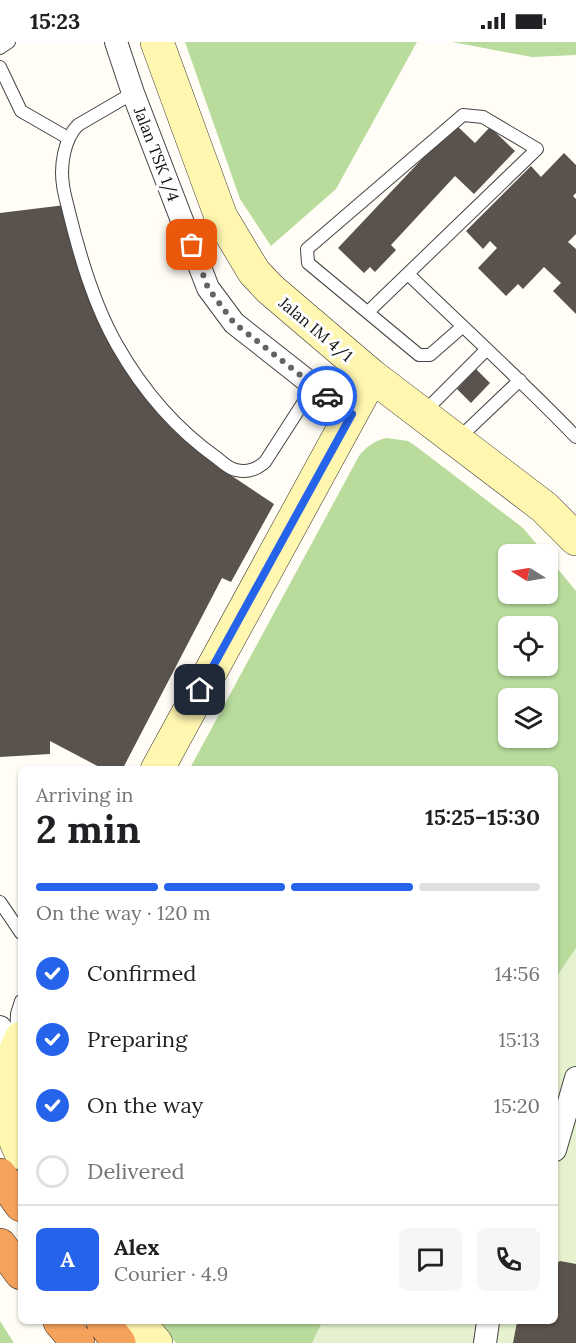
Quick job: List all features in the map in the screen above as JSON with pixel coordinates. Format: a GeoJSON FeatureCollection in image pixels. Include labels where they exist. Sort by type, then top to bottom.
{"type":"FeatureCollection","features":[{"type":"Feature","properties":{"kind":"highway"},"geometry":{"type":"LineString","coordinates":[[0,1175],[18,1201]]}},
{"type":"Feature","properties":{"kind":"highway"},"geometry":{"type":"LineString","coordinates":[[0,1245],[18,1269]]}},
{"type":"Feature","properties":{"kind":"highway"},"geometry":{"type":"LineString","coordinates":[[62,1324],[78,1343]]}},
{"type":"Feature","properties":{"kind":"highway"},"geometry":{"type":"LineString","coordinates":[[105,1324],[119,1343]]}},
{"type":"Feature","properties":{"kind":"street","name":"Jalan TSK 1/4"},"geometry":{"type":"LineString","coordinates":[[117,42],[208,288],[234,323],[352,414]]}},
{"type":"Feature","properties":{"kind":"street","name":"Jalan IM 4/1"},"geometry":{"type":"LineString","coordinates":[[157,42],[221,217],[254,272],[270,289],[372,376],[544,507],[576,539]]}},
{"type":"Feature","properties":{"kind":"street"},"geometry":{"type":"LineString","coordinates":[[159,766],[372,376]]}},
{"type":"Feature","properties":{"kind":"street"},"geometry":{"type":"LineString","coordinates":[[12,1038],[4,1089],[5,1110],[12,1136],[18,1147]]}},
{"type":"Feature","properties":{"kind":"street"},"geometry":{"type":"LineString","coordinates":[[558,1140],[576,1078]]}},
{"type":"Feature","properties":{"kind":"street"},"geometry":{"type":"LineString","coordinates":[[140,1324],[156,1343]]}},
{"type":"Feature","properties":{"kind":"street"},"geometry":{"type":"LineString","coordinates":[[485,1343],[488,1324]]}},
{"type":"Feature","properties":{"kind":"lane"},"geometry":{"type":"LineString","coordinates":[[0,48],[9,42]]}},
{"type":"Feature","properties":{"kind":"lane"},"geometry":{"type":"LineString","coordinates":[[0,67],[21,111],[68,138]]}},
{"type":"Feature","properties":{"kind":"lane"},"geometry":{"type":"LineString","coordinates":[[134,93],[78,125],[68,138],[62,184],[81,255],[97,302],[117,345],[172,420],[234,470],[256,469],[265,462],[314,386]]}},
{"type":"Feature","properties":{"kind":"lane"},"geometry":{"type":"LineString","coordinates":[[368,312],[537,149],[483,117],[463,115],[307,249],[308,263],[419,355],[430,355],[462,327]]}},
{"type":"Feature","properties":{"kind":"lane"},"geometry":{"type":"LineString","coordinates":[[408,274],[575,435]]}},
{"type":"Feature","properties":{"kind":"lane"},"geometry":{"type":"LineString","coordinates":[[422,415],[486,350]]}},
{"type":"Feature","properties":{"kind":"lane"},"geometry":{"type":"LineString","coordinates":[[456,441],[520,380]]}},
{"type":"Feature","properties":{"kind":"lane"},"geometry":{"type":"LineString","coordinates":[[0,902],[18,929]]}},
{"type":"Feature","properties":{"kind":"lane"},"geometry":{"type":"LineString","coordinates":[[12,1038],[18,1011]]}},
{"type":"Feature","properties":{"kind":"green space"},"geometry":{"type":"Polygon","coordinates":[[[185,42],[417,42],[336,189],[271,246],[240,199],[185,42]]]}},
{"type":"Feature","properties":{"kind":"green space"},"geometry":{"type":"Polygon","coordinates":[[[452,42],[576,42],[576,55],[532,57],[452,42]]]}},
{"type":"Feature","properties":{"kind":"green space"},"geometry":{"type":"Polygon","coordinates":[[[386,438],[408,441],[523,528],[537,544],[498,544],[498,604],[558,604],[558,569],[576,591],[576,978],[558,1005],[558,766],[191,766],[359,456],[365,449],[386,438]]]}},
{"type":"Feature","properties":{"kind":"green space"},"geometry":{"type":"Polygon","coordinates":[[[576,948],[576,1343],[312,1343],[321,1324],[558,1324],[558,975],[576,948]]]}},
{"type":"Feature","properties":{"kind":"green space"},"geometry":{"type":"Polygon","coordinates":[[[0,1321],[14,1343],[0,1343],[0,1321]]]}},
{"type":"Feature","properties":{"kind":"green space"},"geometry":{"type":"Polygon","coordinates":[[[160,1324],[356,1324],[346,1343],[176,1343],[160,1324]]]}},
{"type":"Feature","properties":{"kind":"building"},"geometry":{"type":"Polygon","coordinates":[[[455,124],[475,143],[490,127],[515,151],[474,194],[455,176],[391,245],[396,250],[375,272],[370,267],[364,273],[338,248],[455,124]]]}},
{"type":"Feature","properties":{"kind":"building"},"geometry":{"type":"Polygon","coordinates":[[[564,153],[576,165],[576,193],[573,196],[576,199],[576,234],[568,242],[576,249],[576,314],[553,291],[561,283],[544,267],[523,289],[518,284],[506,296],[478,268],[497,248],[490,241],[483,249],[466,231],[531,166],[541,177],[564,153]]]}},
{"type":"Feature","properties":{"kind":"building"},"geometry":{"type":"Polygon","coordinates":[[[65,205],[108,338],[151,403],[214,464],[274,504],[231,582],[222,578],[124,766],[97,766],[50,741],[50,754],[0,757],[0,213],[65,205]]]}},
{"type":"Feature","properties":{"kind":"building"},"geometry":{"type":"Polygon","coordinates":[[[476,369],[490,383],[471,403],[457,389],[476,369]]]}},
{"type":"Feature","properties":{"kind":"building"},"geometry":{"type":"Polygon","coordinates":[[[558,1262],[576,1264],[576,1343],[513,1343],[517,1324],[558,1324],[558,1262]]]}},
{"type":"Feature","properties":{"kind":"way so far"},"geometry":{"type":"LineString","coordinates":[[192,245],[208,288],[234,323],[327,396]]}},
{"type":"Feature","properties":{"kind":"route"},"geometry":{"type":"LineString","coordinates":[[200,690],[352,414],[327,396]]}}]}
